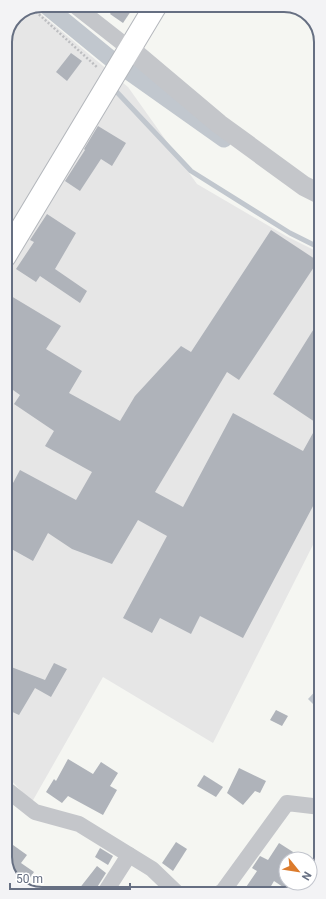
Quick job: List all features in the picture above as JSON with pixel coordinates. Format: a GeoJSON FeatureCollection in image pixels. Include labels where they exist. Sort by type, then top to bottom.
{"type":"FeatureCollection","features":[{"type":"Feature","properties":{"kind":"main road"},"geometry":{"type":"LineString","coordinates":[[12,244],[152,12]]}},
{"type":"Feature","properties":{"kind":"street"},"geometry":{"type":"LineString","coordinates":[[79,12],[118,68],[219,124],[304,186],[314,191]]}},
{"type":"Feature","properties":{"kind":"street"},"geometry":{"type":"LineString","coordinates":[[12,794],[35,812],[79,824],[152,869],[171,887]]}},
{"type":"Feature","properties":{"kind":"street"},"geometry":{"type":"LineString","coordinates":[[226,887],[287,803],[314,806]]}},
{"type":"Feature","properties":{"kind":"street"},"geometry":{"type":"LineString","coordinates":[[109,887],[130,855]]}},
{"type":"Feature","properties":{"kind":"path"},"geometry":{"type":"LineString","coordinates":[[37,13],[98,68],[118,68]]}},
{"type":"Feature","properties":{"kind":"shaded area"},"geometry":{"type":"Polygon","coordinates":[[[39,12],[128,87],[197,184],[286,236],[314,250],[314,543],[213,743],[103,677],[32,802],[12,781],[12,40],[15,29],[22,19],[31,14],[39,12]]]}},
{"type":"Feature","properties":{"kind":"shaded area"},"geometry":{"type":"Polygon","coordinates":[[[314,693],[314,705],[308,699],[314,693]]]}},
{"type":"Feature","properties":{"kind":"building"},"geometry":{"type":"Polygon","coordinates":[[[111,12],[130,12],[123,23],[110,14],[111,12]]]}},
{"type":"Feature","properties":{"kind":"building"},"geometry":{"type":"Polygon","coordinates":[[[71,53],[82,61],[67,81],[56,72],[71,53]]]}},
{"type":"Feature","properties":{"kind":"building"},"geometry":{"type":"Polygon","coordinates":[[[98,126],[126,143],[112,166],[101,159],[80,191],[65,181],[85,150],[84,149],[98,126]]]}},
{"type":"Feature","properties":{"kind":"building"},"geometry":{"type":"Polygon","coordinates":[[[47,214],[76,233],[55,269],[87,291],[80,303],[40,276],[36,282],[16,269],[34,242],[30,240],[47,214]]]}},
{"type":"Feature","properties":{"kind":"building"},"geometry":{"type":"Polygon","coordinates":[[[271,230],[314,258],[314,267],[239,380],[227,372],[155,492],[183,507],[233,413],[303,451],[314,431],[314,504],[243,638],[200,616],[191,634],[160,618],[152,633],[123,618],[167,536],[138,520],[112,564],[72,549],[48,533],[33,561],[12,549],[12,485],[20,470],[76,500],[92,472],[45,446],[54,431],[14,404],[20,395],[12,389],[12,297],[61,326],[46,349],[82,371],[69,393],[120,421],[135,396],[181,346],[191,352],[271,230]]]}},
{"type":"Feature","properties":{"kind":"building"},"geometry":{"type":"Polygon","coordinates":[[[314,329],[314,421],[273,394],[314,329]]]}},
{"type":"Feature","properties":{"kind":"building"},"geometry":{"type":"Polygon","coordinates":[[[54,663],[67,669],[51,697],[35,688],[19,715],[12,712],[12,667],[45,680],[54,663]]]}},
{"type":"Feature","properties":{"kind":"building"},"geometry":{"type":"Polygon","coordinates":[[[276,710],[288,716],[282,726],[270,720],[276,710]]]}},
{"type":"Feature","properties":{"kind":"building"},"geometry":{"type":"Polygon","coordinates":[[[68,759],[93,774],[101,762],[118,773],[110,786],[117,790],[103,815],[68,796],[62,803],[46,792],[54,779],[56,781],[68,759]]]}},
{"type":"Feature","properties":{"kind":"building"},"geometry":{"type":"Polygon","coordinates":[[[239,768],[266,781],[260,793],[255,791],[243,805],[227,793],[239,768]]]}},
{"type":"Feature","properties":{"kind":"building"},"geometry":{"type":"Polygon","coordinates":[[[204,775],[223,787],[216,797],[197,786],[204,775]]]}},
{"type":"Feature","properties":{"kind":"building"},"geometry":{"type":"Polygon","coordinates":[[[176,842],[187,849],[173,871],[162,863],[176,842]]]}},
{"type":"Feature","properties":{"kind":"building"},"geometry":{"type":"Polygon","coordinates":[[[279,843],[292,851],[278,851],[278,884],[274,881],[270,887],[246,887],[257,871],[252,868],[260,856],[268,860],[279,843]]]}},
{"type":"Feature","properties":{"kind":"building"},"geometry":{"type":"Polygon","coordinates":[[[12,844],[27,855],[21,863],[34,872],[27,882],[19,877],[13,865],[12,844]]]}},
{"type":"Feature","properties":{"kind":"building"},"geometry":{"type":"Polygon","coordinates":[[[100,848],[113,856],[108,865],[95,857],[100,848]]]}},
{"type":"Feature","properties":{"kind":"building"},"geometry":{"type":"Polygon","coordinates":[[[97,866],[106,873],[97,887],[80,887],[97,866]]]}},
{"type":"Feature","properties":{"kind":"waterway"},"geometry":{"type":"LineString","coordinates":[[54,12],[111,59],[224,139]]}},
{"type":"Feature","properties":{"kind":"waterway"},"geometry":{"type":"LineString","coordinates":[[114,89],[191,171],[290,233],[314,245]]}}]}
